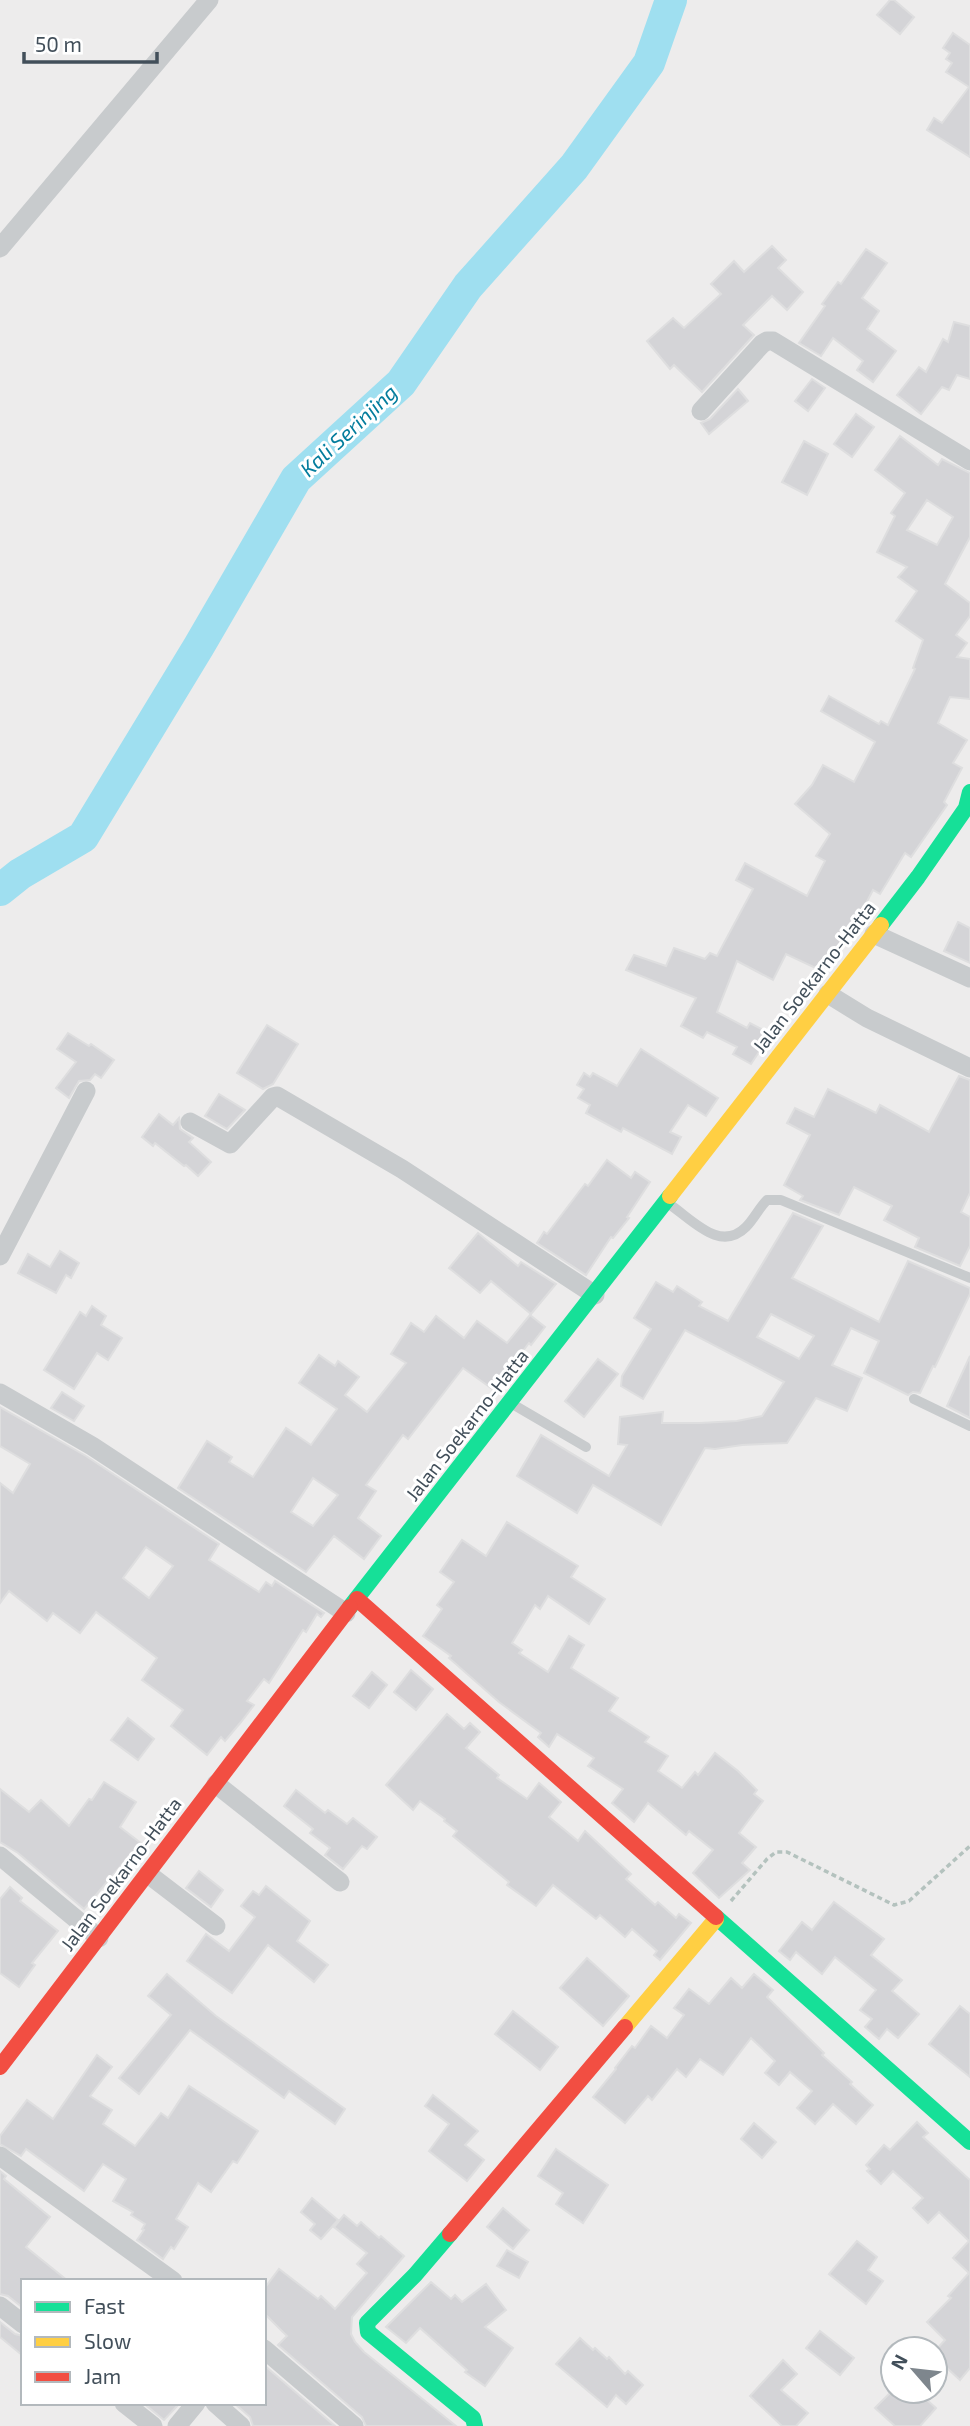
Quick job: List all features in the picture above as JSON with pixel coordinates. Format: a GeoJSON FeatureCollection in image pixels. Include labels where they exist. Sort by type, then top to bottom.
{"type":"FeatureCollection","features":[{"type":"Feature","properties":{"kind":"main road","name":"Jalan Soekarno-Hatta"},"geometry":{"type":"LineString","coordinates":[[0,2067],[99,1938],[159,1883],[216,1784],[351,1606],[828,995],[947,837],[969,803]]}},
{"type":"Feature","properties":{"kind":"main road"},"geometry":{"type":"LineString","coordinates":[[351,1606],[716,1919],[970,2142]]}},
{"type":"Feature","properties":{"kind":"main road"},"geometry":{"type":"LineString","coordinates":[[475,2426],[472,2418],[374,2339],[368,2332],[367,2323],[415,2275],[716,1919]]}},
{"type":"Feature","properties":{"kind":"street"},"geometry":{"type":"LineString","coordinates":[[0,248],[209,0]]}},
{"type":"Feature","properties":{"kind":"street"},"geometry":{"type":"LineString","coordinates":[[701,411],[762,344],[773,341],[970,461]]}},
{"type":"Feature","properties":{"kind":"street"},"geometry":{"type":"LineString","coordinates":[[874,934],[970,978]]}},
{"type":"Feature","properties":{"kind":"street"},"geometry":{"type":"LineString","coordinates":[[828,995],[854,1011],[970,1068]]}},
{"type":"Feature","properties":{"kind":"street"},"geometry":{"type":"LineString","coordinates":[[0,1256],[86,1091]]}},
{"type":"Feature","properties":{"kind":"street"},"geometry":{"type":"LineString","coordinates":[[190,1122],[230,1144],[273,1097],[278,1096],[402,1169],[595,1295]]}},
{"type":"Feature","properties":{"kind":"street"},"geometry":{"type":"LineString","coordinates":[[0,1393],[92,1446],[351,1606]]}},
{"type":"Feature","properties":{"kind":"street"},"geometry":{"type":"LineString","coordinates":[[216,1784],[340,1882]]}},
{"type":"Feature","properties":{"kind":"street"},"geometry":{"type":"LineString","coordinates":[[0,1856],[99,1938]]}},
{"type":"Feature","properties":{"kind":"street"},"geometry":{"type":"LineString","coordinates":[[159,1883],[216,1926]]}},
{"type":"Feature","properties":{"kind":"street"},"geometry":{"type":"LineString","coordinates":[[0,2156],[170,2279]]}},
{"type":"Feature","properties":{"kind":"street"},"geometry":{"type":"LineString","coordinates":[[0,2306],[21,2322]]}},
{"type":"Feature","properties":{"kind":"street"},"geometry":{"type":"LineString","coordinates":[[266,2351],[354,2426]]}},
{"type":"Feature","properties":{"kind":"street"},"geometry":{"type":"LineString","coordinates":[[127,2405],[153,2426]]}},
{"type":"Feature","properties":{"kind":"street"},"geometry":{"type":"LineString","coordinates":[[177,2426],[195,2405]]}},
{"type":"Feature","properties":{"kind":"street"},"geometry":{"type":"LineString","coordinates":[[217,2405],[241,2426]]}},
{"type":"Feature","properties":{"kind":"lane"},"geometry":{"type":"LineString","coordinates":[[666,1201],[723,1239],[734,1237],[741,1231],[767,1200],[781,1200],[970,1278]]}},
{"type":"Feature","properties":{"kind":"lane"},"geometry":{"type":"LineString","coordinates":[[914,1399],[970,1426]]}},
{"type":"Feature","properties":{"kind":"lane"},"geometry":{"type":"LineString","coordinates":[[511,1403],[586,1447]]}},
{"type":"Feature","properties":{"kind":"path"},"geometry":{"type":"LineString","coordinates":[[716,1919],[767,1858],[776,1852],[787,1852],[894,1905],[909,1901],[970,1846]]}},
{"type":"Feature","properties":{"kind":"building"},"geometry":{"type":"Polygon","coordinates":[[[890,0],[894,0],[914,17],[900,34],[877,15],[890,0]]]}},
{"type":"Feature","properties":{"kind":"building"},"geometry":{"type":"Polygon","coordinates":[[[953,33],[970,45],[970,157],[927,130],[934,118],[942,123],[969,87],[946,72],[952,63],[946,59],[950,53],[943,48],[953,33]]]}},
{"type":"Feature","properties":{"kind":"building"},"geometry":{"type":"Polygon","coordinates":[[[772,246],[786,260],[778,268],[803,292],[787,310],[772,296],[743,325],[754,335],[702,392],[674,365],[670,369],[647,341],[673,318],[684,328],[721,294],[711,284],[734,261],[744,272],[772,246]]]}},
{"type":"Feature","properties":{"kind":"building"},"geometry":{"type":"Polygon","coordinates":[[[866,249],[887,263],[862,298],[879,311],[867,329],[896,351],[873,382],[857,370],[863,361],[833,338],[821,356],[799,343],[825,306],[822,304],[838,282],[841,284],[866,249]]]}},
{"type":"Feature","properties":{"kind":"building"},"geometry":{"type":"Polygon","coordinates":[[[954,322],[970,326],[970,379],[957,375],[949,390],[942,387],[921,414],[897,395],[919,367],[926,372],[943,339],[948,342],[954,322]]]}},
{"type":"Feature","properties":{"kind":"building"},"geometry":{"type":"Polygon","coordinates":[[[812,379],[825,388],[808,411],[795,401],[812,379]]]}},
{"type":"Feature","properties":{"kind":"building"},"geometry":{"type":"Polygon","coordinates":[[[738,389],[748,401],[709,434],[701,423],[710,419],[738,389]]]}},
{"type":"Feature","properties":{"kind":"building"},"geometry":{"type":"Polygon","coordinates":[[[856,414],[874,427],[852,457],[834,444],[856,414]]]}},
{"type":"Feature","properties":{"kind":"building"},"geometry":{"type":"Polygon","coordinates":[[[900,436],[938,465],[942,459],[970,473],[970,537],[945,584],[970,603],[970,616],[956,635],[967,643],[957,657],[970,659],[970,699],[950,697],[938,723],[967,740],[953,763],[962,768],[944,802],[947,805],[911,857],[905,853],[880,894],[873,890],[848,938],[822,971],[786,954],[773,980],[737,961],[717,1012],[747,1028],[750,1023],[771,1034],[751,1064],[733,1054],[737,1047],[707,1032],[703,1038],[681,1026],[696,998],[626,970],[634,955],[666,966],[674,948],[705,959],[710,953],[717,956],[753,889],[736,880],[745,863],[807,896],[825,861],[816,856],[830,834],[795,804],[812,785],[823,765],[854,782],[875,742],[821,711],[829,696],[879,724],[881,721],[888,725],[915,669],[913,668],[923,640],[896,621],[917,591],[898,577],[907,567],[877,552],[895,516],[891,513],[905,493],[875,470],[900,436]],[[927,500],[907,530],[937,545],[953,517],[927,500]]]}},
{"type":"Feature","properties":{"kind":"building"},"geometry":{"type":"Polygon","coordinates":[[[804,441],[828,454],[807,495],[782,482],[804,441]]]}},
{"type":"Feature","properties":{"kind":"building"},"geometry":{"type":"Polygon","coordinates":[[[958,922],[970,928],[970,963],[944,951],[958,922]]]}},
{"type":"Feature","properties":{"kind":"building"},"geometry":{"type":"Polygon","coordinates":[[[267,1025],[298,1044],[273,1084],[263,1089],[237,1073],[267,1025]]]}},
{"type":"Feature","properties":{"kind":"building"},"geometry":{"type":"Polygon","coordinates":[[[68,1033],[89,1046],[91,1044],[114,1060],[101,1078],[95,1074],[90,1080],[79,1081],[69,1098],[56,1088],[76,1062],[57,1049],[68,1033]]]}},
{"type":"Feature","properties":{"kind":"building"},"geometry":{"type":"Polygon","coordinates":[[[641,1049],[718,1098],[706,1116],[688,1105],[670,1132],[681,1137],[672,1154],[623,1128],[621,1132],[586,1113],[590,1105],[578,1098],[584,1089],[577,1085],[584,1073],[590,1077],[593,1073],[617,1086],[641,1049]]]}},
{"type":"Feature","properties":{"kind":"building"},"geometry":{"type":"Polygon","coordinates":[[[959,1076],[970,1080],[970,1193],[961,1212],[970,1217],[970,1246],[960,1266],[915,1247],[919,1238],[884,1220],[892,1206],[854,1187],[839,1215],[800,1200],[803,1196],[784,1185],[810,1135],[787,1123],[795,1108],[814,1117],[828,1089],[876,1113],[880,1105],[929,1132],[959,1076]]]}},
{"type":"Feature","properties":{"kind":"building"},"geometry":{"type":"Polygon","coordinates":[[[219,1094],[245,1110],[227,1129],[205,1116],[219,1094]]]}},
{"type":"Feature","properties":{"kind":"building"},"geometry":{"type":"Polygon","coordinates":[[[159,1114],[173,1125],[179,1118],[180,1129],[193,1138],[189,1142],[211,1162],[198,1176],[155,1143],[153,1146],[142,1137],[159,1114]]]}},
{"type":"Feature","properties":{"kind":"building"},"geometry":{"type":"Polygon","coordinates":[[[607,1160],[631,1178],[635,1172],[650,1182],[627,1217],[629,1218],[613,1238],[611,1237],[586,1275],[537,1243],[585,1184],[588,1186],[607,1160]]]}},
{"type":"Feature","properties":{"kind":"building"},"geometry":{"type":"Polygon","coordinates":[[[793,1213],[823,1226],[792,1278],[879,1322],[908,1261],[970,1288],[970,1294],[920,1393],[913,1392],[908,1395],[864,1373],[879,1341],[851,1328],[832,1365],[862,1378],[847,1411],[816,1398],[787,1443],[705,1448],[661,1525],[593,1485],[577,1513],[517,1476],[541,1435],[609,1476],[627,1445],[618,1444],[620,1417],[663,1412],[662,1423],[700,1423],[737,1421],[762,1416],[784,1382],[685,1330],[643,1399],[621,1386],[622,1376],[651,1329],[634,1318],[656,1282],[673,1292],[677,1286],[702,1302],[699,1306],[728,1321],[793,1213]],[[771,1314],[757,1337],[799,1359],[814,1336],[771,1314]]]}},
{"type":"Feature","properties":{"kind":"building"},"geometry":{"type":"Polygon","coordinates":[[[478,1233],[518,1266],[521,1262],[556,1284],[531,1314],[491,1281],[480,1293],[449,1268],[478,1233]]]}},
{"type":"Feature","properties":{"kind":"building"},"geometry":{"type":"Polygon","coordinates":[[[60,1251],[79,1263],[71,1278],[66,1275],[56,1293],[18,1273],[28,1254],[50,1267],[60,1251]]]}},
{"type":"Feature","properties":{"kind":"building"},"geometry":{"type":"Polygon","coordinates":[[[92,1306],[106,1316],[101,1325],[122,1338],[108,1360],[97,1353],[74,1389],[44,1370],[80,1312],[86,1316],[92,1306]]]}},
{"type":"Feature","properties":{"kind":"building"},"geometry":{"type":"Polygon","coordinates":[[[530,1315],[545,1327],[531,1345],[529,1343],[494,1390],[463,1368],[408,1439],[403,1435],[366,1485],[376,1491],[358,1518],[381,1536],[364,1559],[334,1536],[306,1572],[178,1488],[207,1441],[232,1457],[229,1462],[253,1477],[286,1428],[311,1445],[337,1409],[299,1383],[319,1355],[335,1366],[338,1361],[359,1377],[345,1395],[367,1412],[406,1363],[391,1354],[411,1323],[424,1332],[436,1316],[464,1338],[477,1321],[507,1343],[530,1315]],[[313,1478],[291,1512],[313,1526],[338,1495],[313,1478]]]}},
{"type":"Feature","properties":{"kind":"building"},"geometry":{"type":"Polygon","coordinates":[[[970,1356],[970,1418],[947,1406],[970,1356]]]}},
{"type":"Feature","properties":{"kind":"building"},"geometry":{"type":"Polygon","coordinates":[[[598,1359],[618,1374],[584,1417],[565,1401],[598,1359]]]}},
{"type":"Feature","properties":{"kind":"building"},"geometry":{"type":"Polygon","coordinates":[[[62,1392],[84,1406],[74,1421],[51,1408],[62,1392]]]}},
{"type":"Feature","properties":{"kind":"building"},"geometry":{"type":"Polygon","coordinates":[[[0,1407],[86,1456],[219,1544],[209,1560],[259,1592],[266,1582],[272,1586],[275,1581],[324,1613],[321,1617],[317,1614],[306,1632],[303,1630],[269,1683],[264,1679],[247,1701],[254,1705],[241,1722],[225,1741],[221,1737],[207,1755],[171,1726],[183,1710],[142,1680],[157,1658],[96,1612],[80,1633],[53,1613],[47,1621],[9,1591],[0,1603],[0,1483],[13,1493],[30,1464],[0,1446],[0,1407]],[[146,1547],[123,1578],[149,1598],[173,1566],[146,1547]]]}},
{"type":"Feature","properties":{"kind":"building"},"geometry":{"type":"Polygon","coordinates":[[[507,1522],[578,1566],[571,1577],[605,1599],[589,1624],[548,1596],[540,1609],[535,1605],[512,1643],[522,1650],[519,1653],[548,1672],[569,1636],[584,1645],[571,1668],[618,1698],[609,1711],[649,1737],[645,1742],[668,1756],[658,1771],[682,1788],[695,1772],[698,1775],[715,1753],[757,1790],[754,1794],[763,1801],[739,1833],[756,1847],[742,1863],[750,1870],[719,1898],[693,1873],[713,1850],[689,1831],[686,1835],[648,1803],[634,1822],[612,1803],[623,1789],[588,1766],[594,1758],[557,1734],[549,1747],[538,1737],[541,1733],[499,1702],[449,1658],[451,1656],[423,1636],[442,1609],[437,1605],[454,1582],[440,1572],[462,1540],[486,1556],[507,1522]]]}},
{"type":"Feature","properties":{"kind":"building"},"geometry":{"type":"Polygon","coordinates":[[[411,1670],[433,1689],[416,1710],[394,1692],[411,1670]]]}},
{"type":"Feature","properties":{"kind":"building"},"geometry":{"type":"Polygon","coordinates":[[[372,1672],[387,1685],[369,1708],[353,1696],[372,1672]]]}},
{"type":"Feature","properties":{"kind":"building"},"geometry":{"type":"Polygon","coordinates":[[[447,1714],[464,1729],[470,1723],[480,1732],[466,1748],[499,1775],[497,1778],[527,1799],[539,1783],[561,1802],[549,1817],[578,1841],[585,1831],[631,1874],[626,1879],[655,1905],[658,1902],[676,1918],[679,1914],[691,1923],[660,1960],[654,1955],[657,1951],[632,1929],[625,1937],[600,1915],[596,1919],[553,1885],[536,1906],[507,1885],[509,1882],[453,1836],[457,1831],[444,1821],[445,1819],[420,1801],[413,1810],[386,1785],[447,1714]]]}},
{"type":"Feature","properties":{"kind":"building"},"geometry":{"type":"Polygon","coordinates":[[[128,1718],[154,1739],[138,1760],[111,1740],[128,1718]]]}},
{"type":"Feature","properties":{"kind":"building"},"geometry":{"type":"Polygon","coordinates":[[[104,1782],[136,1802],[120,1827],[142,1844],[84,1909],[18,1853],[0,1842],[0,1789],[29,1812],[41,1800],[69,1826],[104,1782]]]}},
{"type":"Feature","properties":{"kind":"building"},"geometry":{"type":"Polygon","coordinates":[[[296,1790],[325,1813],[328,1810],[347,1824],[353,1818],[377,1837],[367,1849],[362,1846],[343,1869],[325,1855],[330,1848],[310,1833],[313,1829],[284,1806],[296,1790]]]}},
{"type":"Feature","properties":{"kind":"building"},"geometry":{"type":"Polygon","coordinates":[[[199,1871],[223,1890],[211,1907],[186,1888],[199,1871]]]}},
{"type":"Feature","properties":{"kind":"building"},"geometry":{"type":"Polygon","coordinates":[[[266,1886],[310,1921],[297,1941],[328,1965],[314,1982],[268,1945],[232,1993],[187,1961],[206,1934],[229,1951],[255,1917],[241,1906],[253,1891],[259,1895],[266,1886]]]}},
{"type":"Feature","properties":{"kind":"building"},"geometry":{"type":"Polygon","coordinates":[[[10,1887],[22,1898],[20,1901],[58,1931],[32,1963],[35,1965],[19,1987],[0,1973],[0,1899],[10,1887]]]}},
{"type":"Feature","properties":{"kind":"building"},"geometry":{"type":"Polygon","coordinates":[[[834,1902],[884,1939],[871,1955],[902,1980],[892,1991],[919,2014],[898,2038],[887,2029],[879,2039],[865,2027],[872,2019],[860,2010],[876,1990],[835,1957],[822,1974],[796,1952],[790,1960],[779,1951],[802,1922],[812,1930],[834,1902]]]}},
{"type":"Feature","properties":{"kind":"building"},"geometry":{"type":"Polygon","coordinates":[[[587,1958],[629,1996],[603,2026],[560,1988],[587,1958]]]}},
{"type":"Feature","properties":{"kind":"building"},"geometry":{"type":"Polygon","coordinates":[[[167,1974],[216,2016],[345,2109],[335,2124],[289,2091],[284,2098],[190,2030],[139,2094],[119,2078],[171,2015],[148,1996],[167,1974]]]}},
{"type":"Feature","properties":{"kind":"building"},"geometry":{"type":"Polygon","coordinates":[[[754,1974],[773,1990],[767,1997],[873,2105],[856,2124],[833,2104],[815,2124],[797,2108],[812,2091],[790,2072],[779,2085],[765,2073],[775,2061],[751,2038],[723,2075],[700,2059],[686,2077],[677,2069],[652,2100],[648,2096],[625,2123],[593,2097],[651,2026],[667,2038],[684,2015],[674,2008],[689,1989],[709,2004],[731,1978],[742,1988],[754,1974]]]}},
{"type":"Feature","properties":{"kind":"building"},"geometry":{"type":"Polygon","coordinates":[[[960,2006],[970,2014],[970,2077],[929,2044],[960,2006]]]}},
{"type":"Feature","properties":{"kind":"building"},"geometry":{"type":"Polygon","coordinates":[[[513,2011],[558,2047],[540,2070],[495,2034],[513,2011]]]}},
{"type":"Feature","properties":{"kind":"building"},"geometry":{"type":"Polygon","coordinates":[[[97,2055],[112,2067],[90,2096],[112,2110],[103,2124],[135,2146],[161,2113],[168,2118],[189,2086],[258,2131],[237,2163],[233,2161],[211,2192],[198,2183],[176,2219],[188,2227],[174,2249],[171,2247],[163,2259],[137,2240],[145,2224],[131,2215],[133,2212],[113,2201],[126,2179],[103,2164],[84,2191],[26,2149],[21,2156],[0,2144],[0,2136],[27,2100],[53,2119],[97,2055]]]}},
{"type":"Feature","properties":{"kind":"building"},"geometry":{"type":"Polygon","coordinates":[[[433,2095],[478,2131],[465,2145],[484,2160],[467,2181],[429,2151],[449,2124],[425,2106],[433,2095]]]}},
{"type":"Feature","properties":{"kind":"building"},"geometry":{"type":"Polygon","coordinates":[[[917,2122],[928,2133],[923,2137],[970,2180],[970,2368],[960,2380],[949,2370],[949,2335],[940,2335],[927,2322],[951,2298],[948,2296],[969,2273],[953,2258],[969,2241],[939,2212],[928,2223],[913,2208],[923,2198],[893,2171],[881,2184],[867,2171],[870,2169],[866,2165],[884,2145],[890,2150],[917,2122]]]}},
{"type":"Feature","properties":{"kind":"building"},"geometry":{"type":"Polygon","coordinates":[[[754,2123],[776,2142],[762,2158],[741,2139],[754,2123]]]}},
{"type":"Feature","properties":{"kind":"building"},"geometry":{"type":"Polygon","coordinates":[[[556,2149],[608,2185],[583,2223],[556,2204],[563,2193],[538,2176],[556,2149]]]}},
{"type":"Feature","properties":{"kind":"building"},"geometry":{"type":"Polygon","coordinates":[[[0,2171],[6,2176],[4,2179],[50,2217],[26,2247],[66,2279],[21,2279],[21,2306],[8,2296],[0,2294],[0,2171]]]}},
{"type":"Feature","properties":{"kind":"building"},"geometry":{"type":"Polygon","coordinates":[[[312,2198],[338,2220],[321,2239],[310,2230],[315,2224],[301,2212],[312,2198]]]}},
{"type":"Feature","properties":{"kind":"building"},"geometry":{"type":"Polygon","coordinates":[[[503,2208],[529,2230],[513,2249],[487,2227],[503,2208]]]}},
{"type":"Feature","properties":{"kind":"building"},"geometry":{"type":"Polygon","coordinates":[[[344,2215],[357,2226],[361,2222],[404,2256],[352,2317],[351,2334],[364,2352],[456,2426],[366,2426],[362,2417],[278,2345],[287,2336],[266,2315],[266,2286],[279,2269],[318,2299],[321,2296],[335,2309],[367,2273],[357,2264],[367,2253],[334,2227],[344,2215]]]}},
{"type":"Feature","properties":{"kind":"building"},"geometry":{"type":"Polygon","coordinates":[[[857,2241],[877,2257],[868,2270],[883,2281],[866,2304],[829,2274],[857,2241]]]}},
{"type":"Feature","properties":{"kind":"building"},"geometry":{"type":"Polygon","coordinates":[[[507,2250],[528,2262],[519,2278],[497,2266],[507,2250]]]}},
{"type":"Feature","properties":{"kind":"building"},"geometry":{"type":"Polygon","coordinates":[[[431,2282],[451,2299],[455,2295],[462,2302],[486,2284],[506,2310],[485,2327],[513,2348],[485,2386],[465,2372],[467,2370],[420,2328],[406,2343],[386,2327],[431,2282]]]}},
{"type":"Feature","properties":{"kind":"building"},"geometry":{"type":"Polygon","coordinates":[[[0,2322],[21,2336],[21,2354],[0,2337],[0,2322]]]}},
{"type":"Feature","properties":{"kind":"building"},"geometry":{"type":"Polygon","coordinates":[[[820,2331],[854,2358],[840,2375],[806,2348],[820,2331]]]}},
{"type":"Feature","properties":{"kind":"building"},"geometry":{"type":"Polygon","coordinates":[[[580,2338],[593,2350],[595,2348],[607,2359],[609,2357],[625,2374],[628,2371],[643,2385],[626,2404],[616,2395],[607,2407],[556,2364],[580,2338]]]}},
{"type":"Feature","properties":{"kind":"building"},"geometry":{"type":"Polygon","coordinates":[[[783,2360],[797,2374],[781,2390],[808,2413],[796,2426],[782,2426],[750,2396],[783,2360]]]}},
{"type":"Feature","properties":{"kind":"building"},"geometry":{"type":"Polygon","coordinates":[[[266,2367],[335,2426],[253,2426],[250,2417],[236,2405],[266,2405],[266,2367]]]}},
{"type":"Feature","properties":{"kind":"building"},"geometry":{"type":"Polygon","coordinates":[[[879,2404],[933,2405],[936,2408],[920,2426],[895,2426],[875,2408],[879,2404]]]}},
{"type":"Feature","properties":{"kind":"building"},"geometry":{"type":"Polygon","coordinates":[[[148,2405],[178,2405],[164,2420],[148,2405]]]}},
{"type":"Feature","properties":{"kind":"waterway","name":"Kali Serinjing"},"geometry":{"type":"LineString","coordinates":[[0,890],[20,874],[83,837],[296,479],[401,383],[468,286],[574,167],[649,63],[671,0]]}},
{"type":"Feature","properties":{"kind":"traffic: fast"},"geometry":{"type":"LineString","coordinates":[[881,925],[966,808],[970,792]]}},
{"type":"Feature","properties":{"kind":"traffic: fast"},"geometry":{"type":"LineString","coordinates":[[350,1607],[670,1196]]}},
{"type":"Feature","properties":{"kind":"traffic: fast"},"geometry":{"type":"LineString","coordinates":[[716,1917],[970,2142]]}},
{"type":"Feature","properties":{"kind":"traffic: fast"},"geometry":{"type":"LineString","coordinates":[[450,2234],[415,2275],[367,2323],[368,2332],[473,2418],[475,2426]]}},
{"type":"Feature","properties":{"kind":"traffic: slow"},"geometry":{"type":"LineString","coordinates":[[670,1196],[881,925]]}},
{"type":"Feature","properties":{"kind":"traffic: slow"},"geometry":{"type":"LineString","coordinates":[[625,2027],[716,1919]]}},
{"type":"Feature","properties":{"kind":"traffic: jam"},"geometry":{"type":"LineString","coordinates":[[357,1599],[716,1917]]}},
{"type":"Feature","properties":{"kind":"traffic: jam"},"geometry":{"type":"LineString","coordinates":[[0,2067],[350,1607]]}},
{"type":"Feature","properties":{"kind":"traffic: jam"},"geometry":{"type":"LineString","coordinates":[[450,2234],[625,2027]]}}]}
